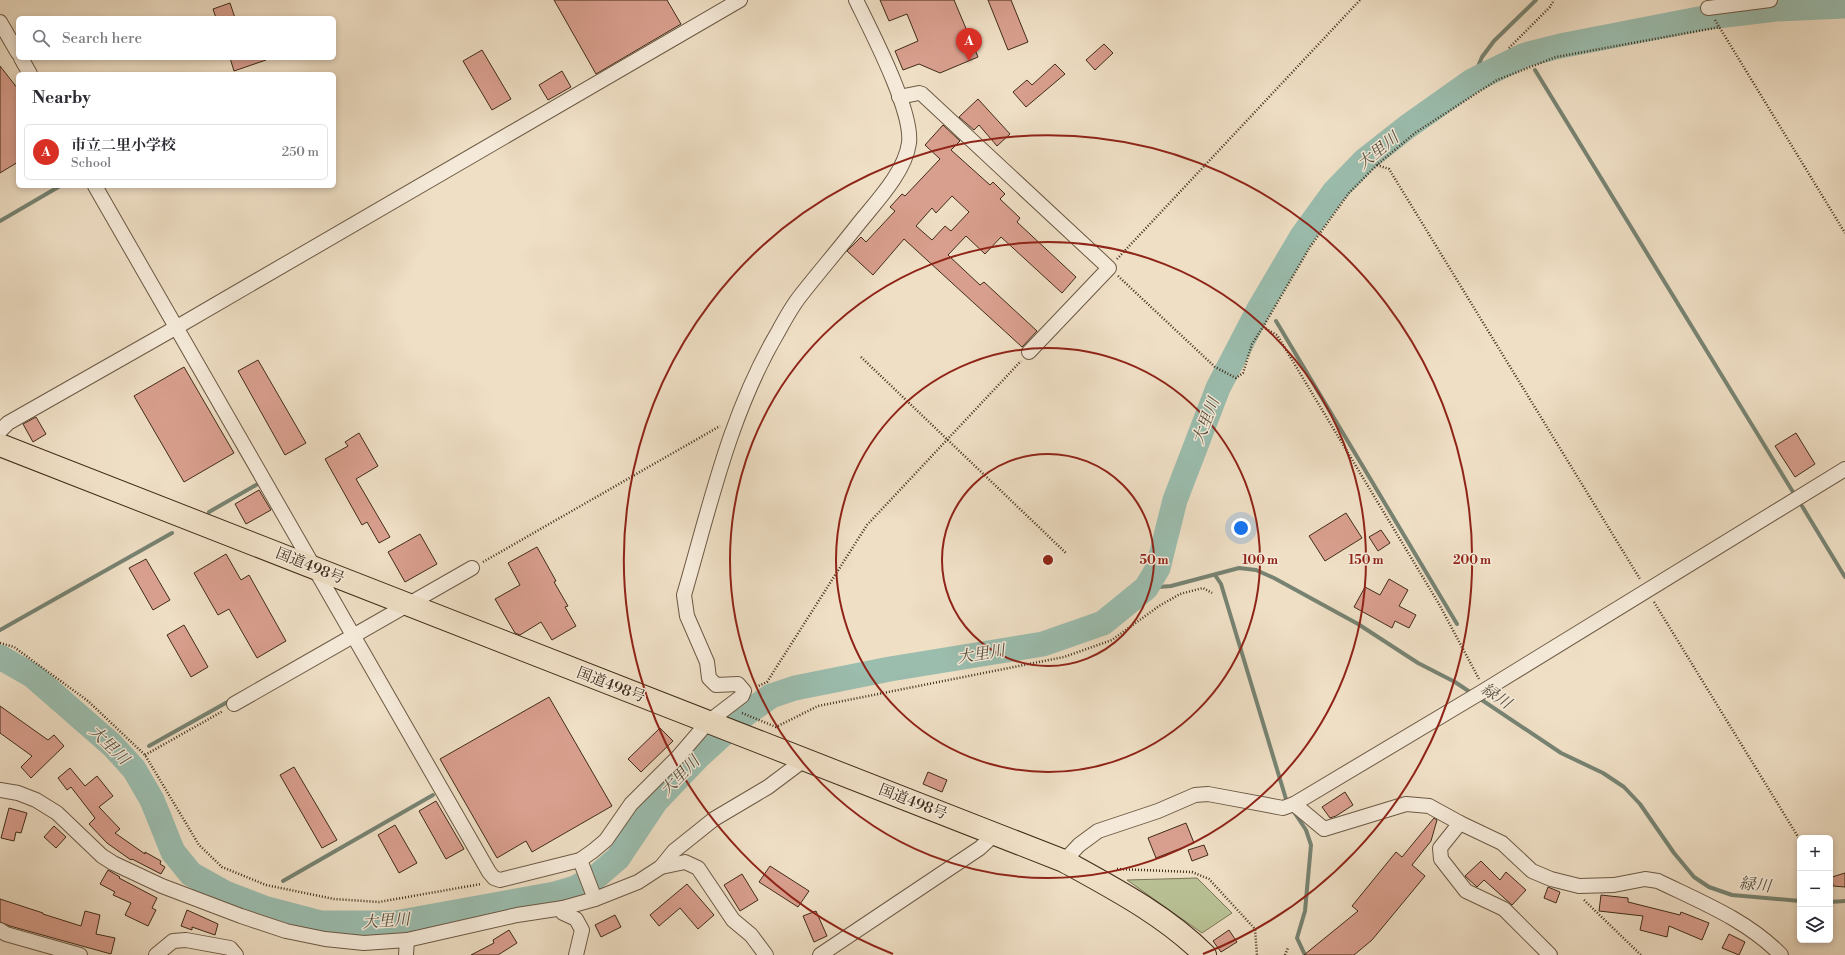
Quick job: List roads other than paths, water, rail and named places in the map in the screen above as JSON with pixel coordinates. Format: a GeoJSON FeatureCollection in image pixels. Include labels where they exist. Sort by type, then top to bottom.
{"type":"FeatureCollection","features":[{"type":"Feature","properties":{"kind":"highway","name":"国道498号"},"geometry":{"type":"LineString","coordinates":[[0,445],[708,722],[772,737],[804,760],[1064,861],[1110,886],[1152,912],[1193,942],[1205,955]]}},
{"type":"Feature","properties":{"kind":"street"},"geometry":{"type":"LineString","coordinates":[[0,431],[8,423],[177,327],[740,0]]}},
{"type":"Feature","properties":{"kind":"street"},"geometry":{"type":"LineString","coordinates":[[96,188],[353,636],[494,878],[500,880],[580,860],[606,840],[631,804],[678,757],[708,722],[742,696],[744,691],[738,684],[716,685],[708,678],[707,662],[687,616],[684,595],[737,416],[762,360],[796,302],[887,188],[903,164],[909,143],[908,125],[899,97],[856,0]]}},
{"type":"Feature","properties":{"kind":"street"},"geometry":{"type":"LineString","coordinates":[[1708,8],[1770,0]]}},
{"type":"Feature","properties":{"kind":"street"},"geometry":{"type":"LineString","coordinates":[[0,22],[16,50]]}},
{"type":"Feature","properties":{"kind":"street"},"geometry":{"type":"LineString","coordinates":[[22,60],[29,72]]}},
{"type":"Feature","properties":{"kind":"street"},"geometry":{"type":"LineString","coordinates":[[899,97],[919,93],[922,94],[1109,268],[1029,352]]}},
{"type":"Feature","properties":{"kind":"street"},"geometry":{"type":"LineString","coordinates":[[1289,806],[1485,690],[1845,469]]}},
{"type":"Feature","properties":{"kind":"street"},"geometry":{"type":"LineString","coordinates":[[234,704],[472,568]]}},
{"type":"Feature","properties":{"kind":"street"},"geometry":{"type":"LineString","coordinates":[[0,790],[18,793],[36,800],[57,814],[102,856],[113,863],[162,886],[241,916],[286,931],[325,939],[364,943],[407,940],[518,915],[563,908],[594,899],[638,882],[661,867],[674,851],[714,819],[768,787],[804,760]]}},
{"type":"Feature","properties":{"kind":"street"},"geometry":{"type":"LineString","coordinates":[[1064,861],[1079,845],[1098,831],[1158,811],[1195,795],[1208,794],[1289,806],[1324,829],[1406,804],[1429,806],[1460,823],[1502,842],[1532,871],[1551,879],[1579,886],[1614,885],[1646,879],[1658,881],[1732,918],[1769,942],[1781,955]]}},
{"type":"Feature","properties":{"kind":"street"},"geometry":{"type":"LineString","coordinates":[[1460,823],[1440,848],[1441,859],[1466,891],[1504,909],[1550,955]]}},
{"type":"Feature","properties":{"kind":"street"},"geometry":{"type":"LineString","coordinates":[[820,955],[980,848],[995,834]]}},
{"type":"Feature","properties":{"kind":"street"},"geometry":{"type":"LineString","coordinates":[[580,860],[594,899]]}},
{"type":"Feature","properties":{"kind":"street"},"geometry":{"type":"LineString","coordinates":[[661,867],[685,862],[698,868],[733,920],[750,935],[766,955]]}},
{"type":"Feature","properties":{"kind":"street"},"geometry":{"type":"LineString","coordinates":[[563,908],[563,912],[576,919],[582,930],[576,955]]}},
{"type":"Feature","properties":{"kind":"street"},"geometry":{"type":"LineString","coordinates":[[0,930],[6,934],[80,955]]}},
{"type":"Feature","properties":{"kind":"street"},"geometry":{"type":"LineString","coordinates":[[156,955],[173,941],[186,940],[230,948],[236,955]]}},
{"type":"Feature","properties":{"kind":"street"},"geometry":{"type":"LineString","coordinates":[[406,955],[407,940]]}},
{"type":"Feature","properties":{"kind":"waterway"},"geometry":{"type":"LineString","coordinates":[[1472,81],[1482,57],[1494,41],[1536,0]]}},
{"type":"Feature","properties":{"kind":"waterway","name":"大里川"},"geometry":{"type":"LineString","coordinates":[[0,657],[33,676],[112,745],[134,769],[152,800],[173,852],[191,874],[225,893],[264,908],[321,923],[395,923],[555,894],[575,888],[596,877],[618,858],[656,801],[697,758],[743,716],[771,696],[795,688],[890,669],[1043,644],[1103,623],[1146,588],[1158,568],[1175,500],[1218,388],[1259,309],[1302,236],[1334,192],[1365,160],[1407,127],[1472,81],[1525,55],[1560,46],[1709,17],[1776,9],[1845,6]]}},
{"type":"Feature","properties":{"kind":"waterway"},"geometry":{"type":"LineString","coordinates":[[1535,70],[1793,492]]}},
{"type":"Feature","properties":{"kind":"waterway"},"geometry":{"type":"LineString","coordinates":[[0,221],[57,188]]}},
{"type":"Feature","properties":{"kind":"waterway"},"geometry":{"type":"LineString","coordinates":[[1276,321],[1457,624]]}},
{"type":"Feature","properties":{"kind":"waterway"},"geometry":{"type":"LineString","coordinates":[[209,512],[256,485]]}},
{"type":"Feature","properties":{"kind":"waterway"},"geometry":{"type":"LineString","coordinates":[[1802,506],[1845,577]]}},
{"type":"Feature","properties":{"kind":"waterway"},"geometry":{"type":"LineString","coordinates":[[0,630],[172,533]]}},
{"type":"Feature","properties":{"kind":"waterway","name":"緑川"},"geometry":{"type":"LineString","coordinates":[[1146,588],[1171,586],[1239,568],[1256,570],[1274,578],[1358,624],[1418,663],[1455,682],[1561,753],[1603,773],[1624,787],[1640,804],[1674,853],[1694,877],[1709,887],[1732,895],[1797,901]]}},
{"type":"Feature","properties":{"kind":"waterway"},"geometry":{"type":"LineString","coordinates":[[1215,575],[1221,584],[1286,799],[1289,804]]}},
{"type":"Feature","properties":{"kind":"waterway"},"geometry":{"type":"LineString","coordinates":[[149,746],[231,700]]}},
{"type":"Feature","properties":{"kind":"waterway"},"geometry":{"type":"LineString","coordinates":[[283,881],[433,795]]}},
{"type":"Feature","properties":{"kind":"waterway"},"geometry":{"type":"LineString","coordinates":[[1292,809],[1306,830],[1311,845],[1305,911],[1297,938],[1305,955]]}},
{"type":"Feature","properties":{"kind":"waterway","name":"緑川"},"geometry":{"type":"LineString","coordinates":[[1833,902],[1845,901]]}},
{"type":"Feature","properties":{"kind":"place","name":"市立二里小学校"},"geometry":{"type":"Point","coordinates":[969,61]}}]}
